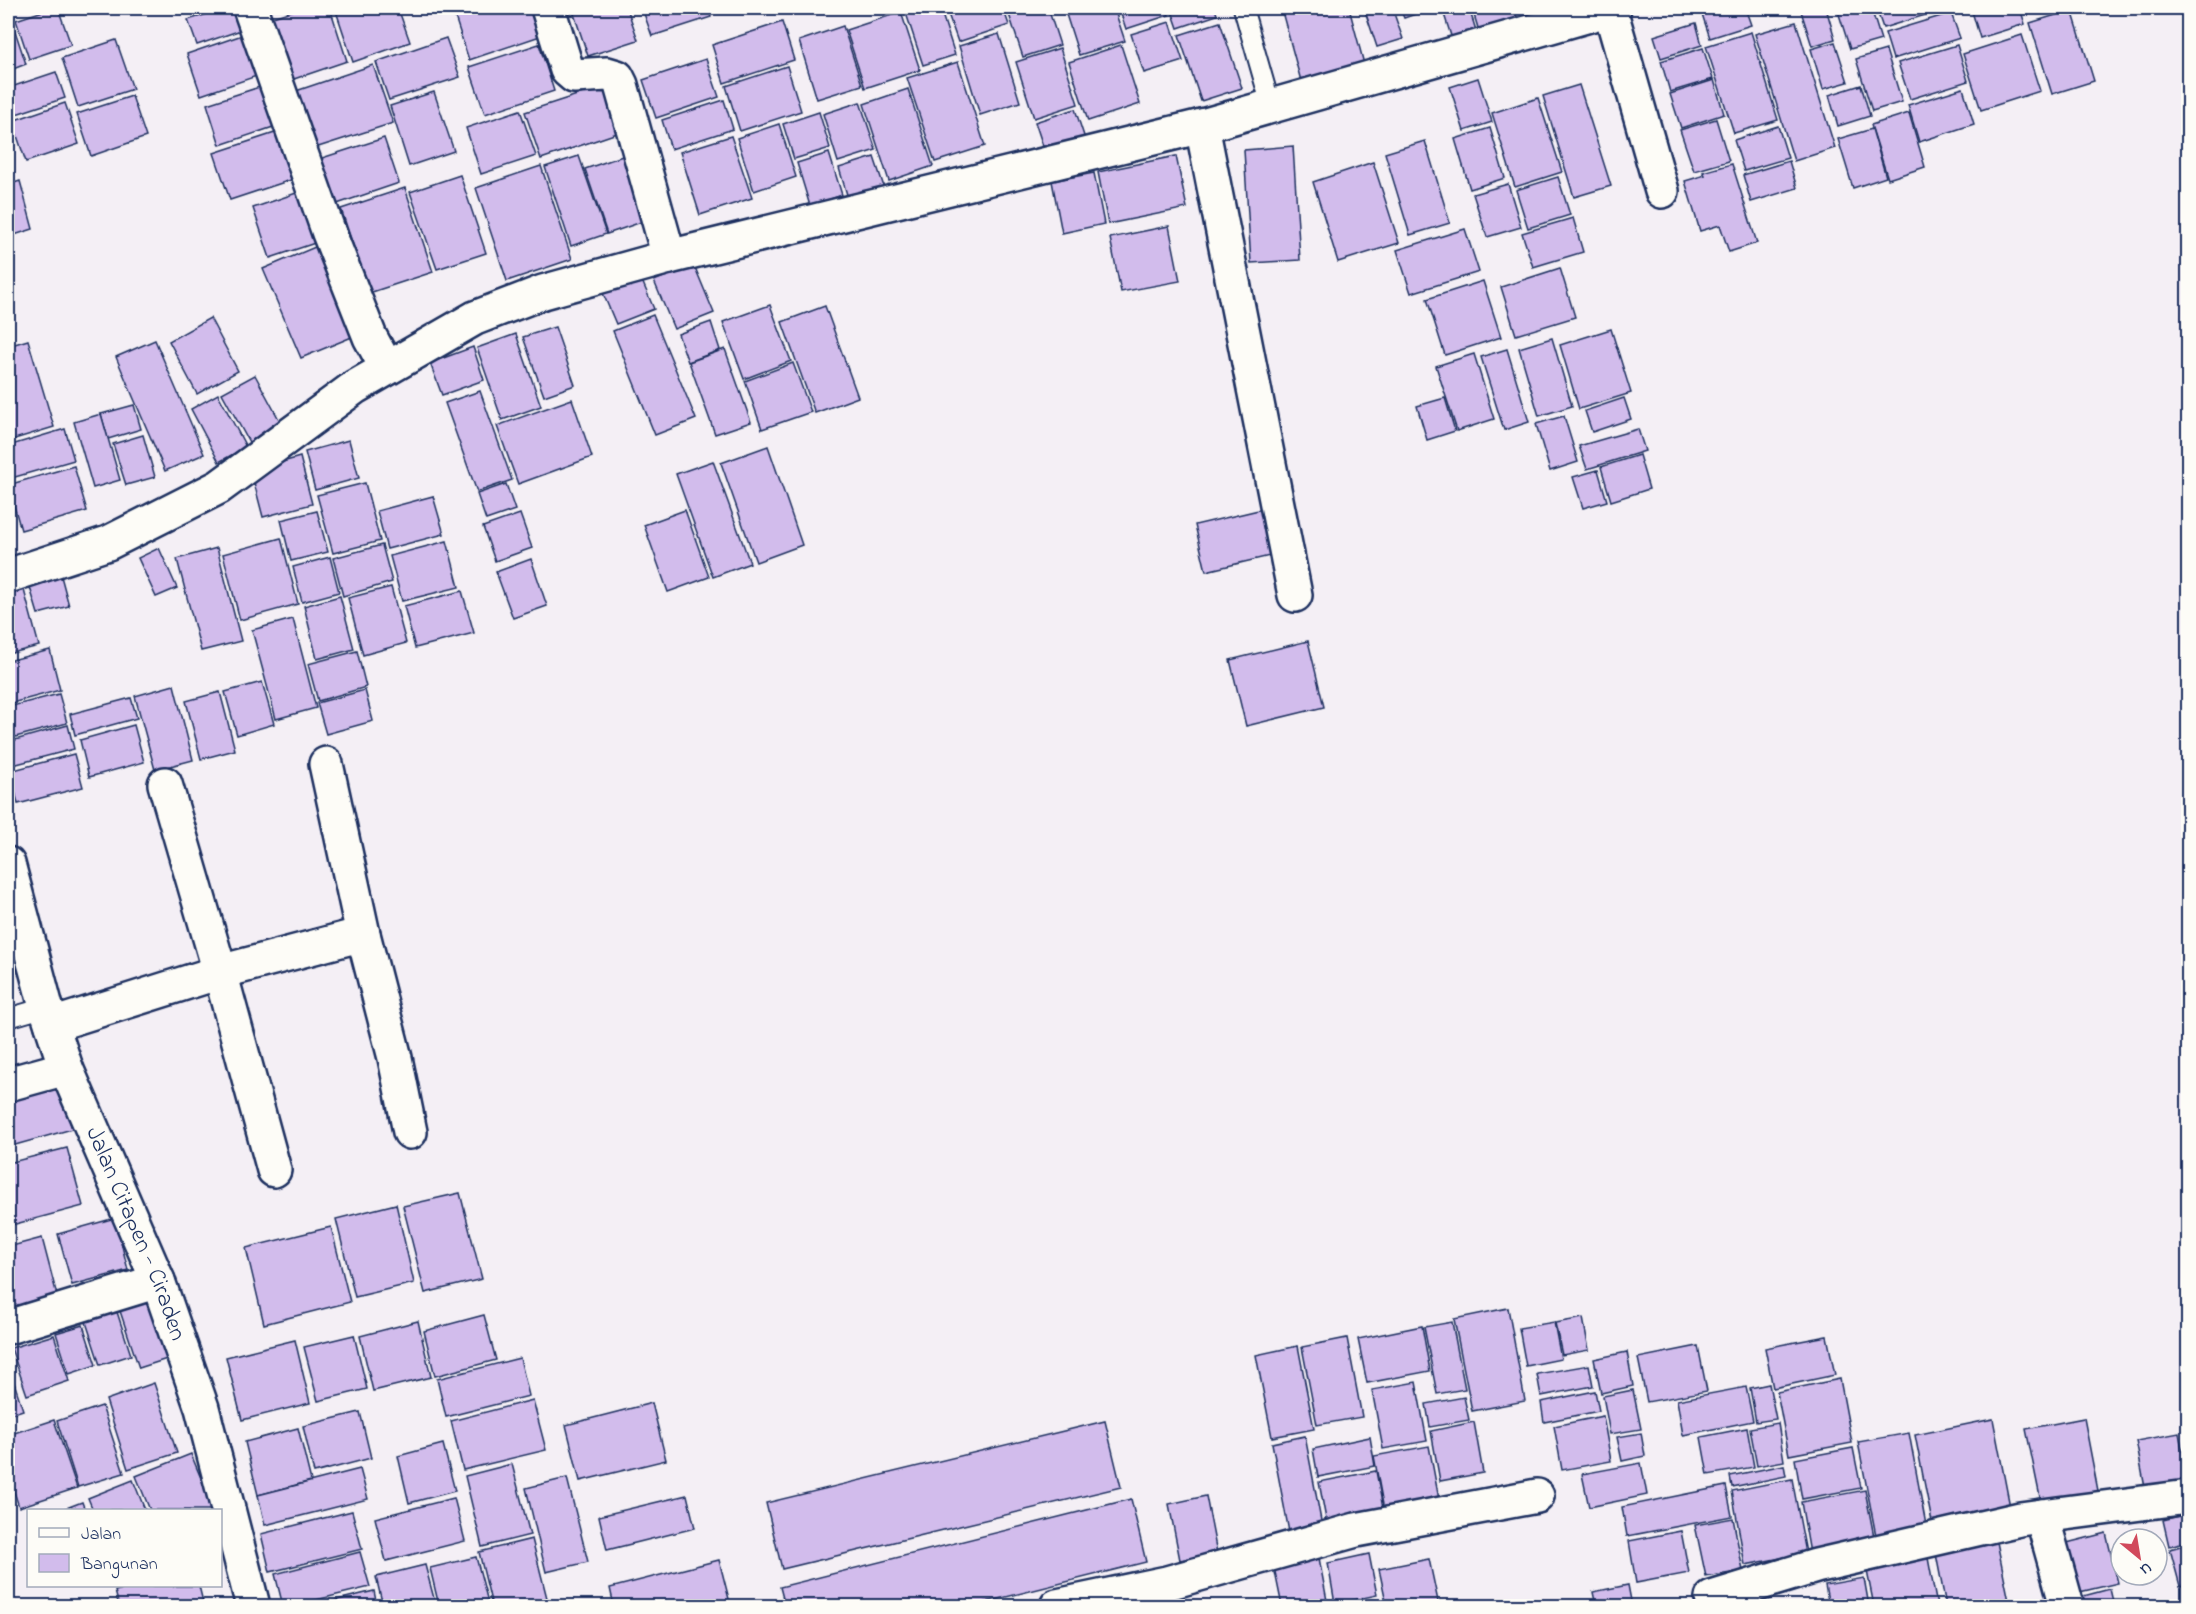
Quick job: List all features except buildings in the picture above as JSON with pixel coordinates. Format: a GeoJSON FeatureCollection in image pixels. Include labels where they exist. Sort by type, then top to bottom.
{"type":"FeatureCollection","features":[{"type":"Feature","properties":{"kind":"street"},"geometry":{"type":"LineString","coordinates":[[250,8],[329,233],[370,337],[387,368]]}},
{"type":"Feature","properties":{"kind":"street"},"geometry":{"type":"LineString","coordinates":[[548,8],[567,70],[574,76],[607,74],[616,77],[621,85],[669,257]]}},
{"type":"Feature","properties":{"kind":"street"},"geometry":{"type":"LineString","coordinates":[[8,576],[108,543],[219,487],[355,387],[475,318],[543,292],[669,257],[1202,126],[1612,8],[1662,190]]}},
{"type":"Feature","properties":{"kind":"street"},"geometry":{"type":"LineString","coordinates":[[1202,126],[1294,595]]}},
{"type":"Feature","properties":{"kind":"street"},"geometry":{"type":"LineString","coordinates":[[326,764],[363,934],[395,1058],[410,1132]]}},
{"type":"Feature","properties":{"kind":"street"},"geometry":{"type":"LineString","coordinates":[[165,784],[220,972],[274,1170]]}},
{"type":"Feature","properties":{"kind":"street","name":"Jalan Citapen - Ciraden"},"geometry":{"type":"LineString","coordinates":[[8,864],[49,1016],[66,1068],[158,1281],[202,1408],[253,1606]]}},
{"type":"Feature","properties":{"kind":"street"},"geometry":{"type":"LineString","coordinates":[[49,1016],[363,934]]}},
{"type":"Feature","properties":{"kind":"street"},"geometry":{"type":"LineString","coordinates":[[8,1084],[66,1068]]}},
{"type":"Feature","properties":{"kind":"street"},"geometry":{"type":"LineString","coordinates":[[8,1327],[158,1281]]}},
{"type":"Feature","properties":{"kind":"street"},"geometry":{"type":"LineString","coordinates":[[1057,1606],[1167,1583],[1356,1530],[1537,1496]]}},
{"type":"Feature","properties":{"kind":"street"},"geometry":{"type":"LineString","coordinates":[[1712,1598],[1816,1566],[2019,1519],[2188,1497]]}},
{"type":"Feature","properties":{"kind":"street"},"geometry":{"type":"LineString","coordinates":[[2042,1516],[2067,1606]]}},
{"type":"Feature","properties":{"kind":"lane"},"geometry":{"type":"LineString","coordinates":[[1243,8],[1271,106]]}},
{"type":"Feature","properties":{"kind":"lane"},"geometry":{"type":"LineString","coordinates":[[8,1018],[49,1016]]}}]}
